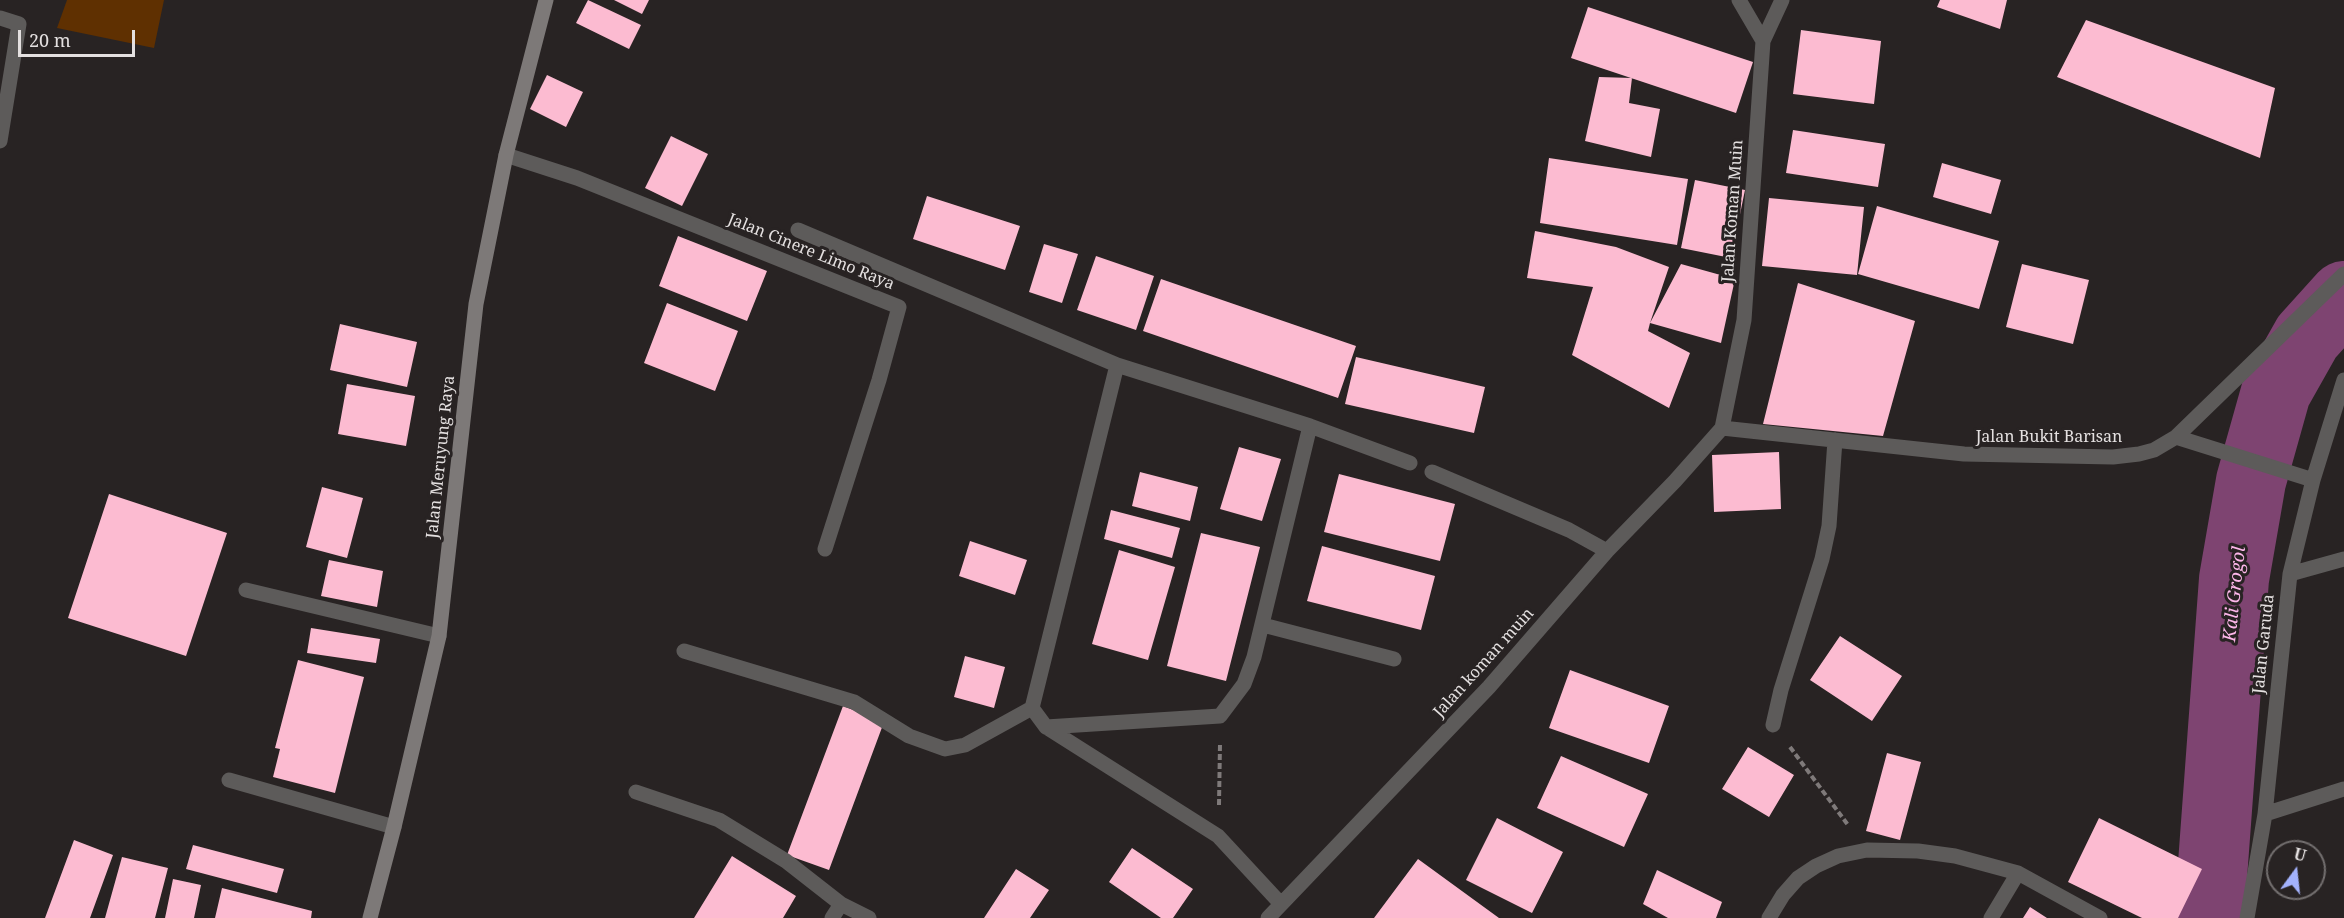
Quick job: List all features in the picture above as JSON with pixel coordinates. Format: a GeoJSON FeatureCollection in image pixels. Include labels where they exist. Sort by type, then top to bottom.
{"type":"FeatureCollection","features":[{"type":"Feature","properties":{"kind":"main road","name":"Jalan Meruyung Raya"},"geometry":{"type":"LineString","coordinates":[[370,918],[439,636],[477,304],[506,155],[546,0]]}},
{"type":"Feature","properties":{"kind":"street"},"geometry":{"type":"LineString","coordinates":[[1739,0],[1763,42]]}},
{"type":"Feature","properties":{"kind":"street"},"geometry":{"type":"LineString","coordinates":[[1763,42],[1782,0]]}},
{"type":"Feature","properties":{"kind":"street"},"geometry":{"type":"LineString","coordinates":[[0,18],[19,24],[0,141]]}},
{"type":"Feature","properties":{"kind":"street","name":"Jalan Koman Muin"},"geometry":{"type":"LineString","coordinates":[[1722,428],[1744,320],[1763,42]]}},
{"type":"Feature","properties":{"kind":"street","name":"Jalan Cinere Limo Raya"},"geometry":{"type":"LineString","coordinates":[[506,155],[577,178],[899,307],[879,380],[825,549]]}},
{"type":"Feature","properties":{"kind":"street"},"geometry":{"type":"LineString","coordinates":[[798,230],[1117,365],[1310,426],[1410,463]]}},
{"type":"Feature","properties":{"kind":"street","name":"Jalan Bukit Barisan"},"geometry":{"type":"LineString","coordinates":[[1722,428],[1964,454],[2113,457],[2154,450],[2176,437],[2344,274]]}},
{"type":"Feature","properties":{"kind":"street"},"geometry":{"type":"LineString","coordinates":[[684,651],[854,702],[909,736],[945,749],[965,745],[1032,708],[1117,365]]}},
{"type":"Feature","properties":{"kind":"street","name":"Jalan Garuda"},"geometry":{"type":"LineString","coordinates":[[2247,918],[2265,814],[2290,574],[2313,480],[2344,380]]}},
{"type":"Feature","properties":{"kind":"street"},"geometry":{"type":"LineString","coordinates":[[1046,727],[1220,716],[1244,684],[1263,625],[1310,426]]}},
{"type":"Feature","properties":{"kind":"street","name":"Jalan koman muin"},"geometry":{"type":"LineString","coordinates":[[1268,918],[1489,687],[1607,551],[1675,481],[1722,428]]}},
{"type":"Feature","properties":{"kind":"street"},"geometry":{"type":"LineString","coordinates":[[2176,437],[2313,480]]}},
{"type":"Feature","properties":{"kind":"street"},"geometry":{"type":"LineString","coordinates":[[1773,725],[1781,690],[1822,559],[1829,526],[1835,440]]}},
{"type":"Feature","properties":{"kind":"street"},"geometry":{"type":"LineString","coordinates":[[1432,472],[1569,530],[1607,551]]}},
{"type":"Feature","properties":{"kind":"street"},"geometry":{"type":"LineString","coordinates":[[2290,574],[2344,559]]}},
{"type":"Feature","properties":{"kind":"street"},"geometry":{"type":"LineString","coordinates":[[246,590],[439,636]]}},
{"type":"Feature","properties":{"kind":"street"},"geometry":{"type":"LineString","coordinates":[[1263,625],[1394,659]]}},
{"type":"Feature","properties":{"kind":"street"},"geometry":{"type":"LineString","coordinates":[[1032,708],[1046,727],[1218,836],[1281,904]]}},
{"type":"Feature","properties":{"kind":"street"},"geometry":{"type":"LineString","coordinates":[[229,780],[394,827]]}},
{"type":"Feature","properties":{"kind":"street"},"geometry":{"type":"LineString","coordinates":[[2265,814],[2344,789]]}},
{"type":"Feature","properties":{"kind":"street"},"geometry":{"type":"LineString","coordinates":[[636,792],[719,820],[786,861],[841,904],[869,918]]}},
{"type":"Feature","properties":{"kind":"street"},"geometry":{"type":"LineString","coordinates":[[1769,918],[1783,895],[1798,878],[1816,866],[1838,856],[1867,850],[1918,851],[1955,856],[2018,873],[2100,918]]}},
{"type":"Feature","properties":{"kind":"street"},"geometry":{"type":"LineString","coordinates":[[1991,918],[2018,873]]}},
{"type":"Feature","properties":{"kind":"street"},"geometry":{"type":"LineString","coordinates":[[832,918],[841,904]]}},
{"type":"Feature","properties":{"kind":"path"},"geometry":{"type":"LineString","coordinates":[[1218,836],[1220,716]]}},
{"type":"Feature","properties":{"kind":"path"},"geometry":{"type":"LineString","coordinates":[[1773,725],[1867,850]]}},
{"type":"Feature","properties":{"kind":"shaded area"},"geometry":{"type":"Polygon","coordinates":[[[67,0],[164,0],[154,48],[57,28],[67,0]]]}},
{"type":"Feature","properties":{"kind":"building"},"geometry":{"type":"Polygon","coordinates":[[[588,0],[641,25],[629,49],[576,23],[588,0]]]}},
{"type":"Feature","properties":{"kind":"building"},"geometry":{"type":"Polygon","coordinates":[[[614,0],[649,0],[642,14],[614,0]]]}},
{"type":"Feature","properties":{"kind":"building"},"geometry":{"type":"Polygon","coordinates":[[[1940,0],[2007,0],[2000,29],[1937,7],[1940,0]]]}},
{"type":"Feature","properties":{"kind":"building"},"geometry":{"type":"Polygon","coordinates":[[[1588,7],[1753,62],[1736,113],[1571,58],[1588,7]]]}},
{"type":"Feature","properties":{"kind":"building"},"geometry":{"type":"Polygon","coordinates":[[[2086,20],[2275,88],[2260,158],[2057,77],[2086,20]]]}},
{"type":"Feature","properties":{"kind":"building"},"geometry":{"type":"Polygon","coordinates":[[[1801,30],[1881,41],[1874,104],[1793,94],[1801,30]]]}},
{"type":"Feature","properties":{"kind":"building"},"geometry":{"type":"Polygon","coordinates":[[[547,75],[583,92],[566,127],[530,109],[547,75]]]}},
{"type":"Feature","properties":{"kind":"building"},"geometry":{"type":"Polygon","coordinates":[[[1599,77],[1632,78],[1629,103],[1660,109],[1651,157],[1585,141],[1599,77]]]}},
{"type":"Feature","properties":{"kind":"building"},"geometry":{"type":"Polygon","coordinates":[[[1793,130],[1885,144],[1878,187],[1786,173],[1793,130]]]}},
{"type":"Feature","properties":{"kind":"building"},"geometry":{"type":"Polygon","coordinates":[[[671,136],[708,154],[682,206],[645,188],[671,136]]]}},
{"type":"Feature","properties":{"kind":"building"},"geometry":{"type":"Polygon","coordinates":[[[1549,158],[1688,179],[1677,245],[1540,223],[1549,158]]]}},
{"type":"Feature","properties":{"kind":"building"},"geometry":{"type":"Polygon","coordinates":[[[1942,163],[2001,180],[1991,214],[1933,197],[1942,163]]]}},
{"type":"Feature","properties":{"kind":"building"},"geometry":{"type":"Polygon","coordinates":[[[1695,180],[1745,190],[1731,258],[1681,248],[1695,180]]]}},
{"type":"Feature","properties":{"kind":"building"},"geometry":{"type":"Polygon","coordinates":[[[927,196],[1020,226],[1005,270],[913,239],[927,196]]]}},
{"type":"Feature","properties":{"kind":"building"},"geometry":{"type":"Polygon","coordinates":[[[1769,198],[1864,207],[1857,275],[1762,266],[1769,198]]]}},
{"type":"Feature","properties":{"kind":"building"},"geometry":{"type":"Polygon","coordinates":[[[1877,206],[1999,241],[1979,309],[1858,274],[1877,206]]]}},
{"type":"Feature","properties":{"kind":"building"},"geometry":{"type":"Polygon","coordinates":[[[1535,231],[1616,247],[1669,267],[1648,331],[1690,353],[1669,408],[1572,355],[1593,287],[1527,278],[1535,231]]]}},
{"type":"Feature","properties":{"kind":"building"},"geometry":{"type":"Polygon","coordinates":[[[678,236],[767,271],[747,321],[659,286],[678,236]]]}},
{"type":"Feature","properties":{"kind":"building"},"geometry":{"type":"Polygon","coordinates":[[[1044,244],[1078,254],[1062,303],[1029,292],[1044,244]]]}},
{"type":"Feature","properties":{"kind":"building"},"geometry":{"type":"Polygon","coordinates":[[[1096,256],[1154,276],[1136,330],[1077,310],[1096,256]]]}},
{"type":"Feature","properties":{"kind":"building"},"geometry":{"type":"Polygon","coordinates":[[[1681,264],[1735,279],[1721,343],[1650,323],[1681,264]]]}},
{"type":"Feature","properties":{"kind":"building"},"geometry":{"type":"Polygon","coordinates":[[[2022,264],[2089,280],[2073,344],[2006,327],[2022,264]]]}},
{"type":"Feature","properties":{"kind":"building"},"geometry":{"type":"Polygon","coordinates":[[[1161,279],[1356,346],[1338,398],[1143,331],[1161,279]]]}},
{"type":"Feature","properties":{"kind":"building"},"geometry":{"type":"Polygon","coordinates":[[[1798,283],[1915,321],[1883,436],[1763,424],[1798,283]]]}},
{"type":"Feature","properties":{"kind":"building"},"geometry":{"type":"Polygon","coordinates":[[[667,303],[738,331],[715,391],[644,363],[667,303]]]}},
{"type":"Feature","properties":{"kind":"building"},"geometry":{"type":"Polygon","coordinates":[[[340,324],[417,342],[407,387],[330,370],[340,324]]]}},
{"type":"Feature","properties":{"kind":"building"},"geometry":{"type":"Polygon","coordinates":[[[1356,357],[1485,387],[1474,433],[1345,404],[1356,357]]]}},
{"type":"Feature","properties":{"kind":"building"},"geometry":{"type":"Polygon","coordinates":[[[347,384],[415,396],[406,446],[338,434],[347,384]]]}},
{"type":"Feature","properties":{"kind":"building"},"geometry":{"type":"Polygon","coordinates":[[[1239,447],[1281,459],[1262,521],[1220,509],[1239,447]]]}},
{"type":"Feature","properties":{"kind":"building"},"geometry":{"type":"Polygon","coordinates":[[[1779,452],[1781,509],[1714,512],[1712,455],[1779,452]]]}},
{"type":"Feature","properties":{"kind":"building"},"geometry":{"type":"Polygon","coordinates":[[[1140,472],[1198,487],[1190,521],[1132,506],[1140,472]]]}},
{"type":"Feature","properties":{"kind":"building"},"geometry":{"type":"Polygon","coordinates":[[[1339,474],[1455,504],[1440,561],[1324,532],[1339,474]]]}},
{"type":"Feature","properties":{"kind":"building"},"geometry":{"type":"Polygon","coordinates":[[[322,487],[363,498],[347,558],[306,547],[322,487]]]}},
{"type":"Feature","properties":{"kind":"building"},"geometry":{"type":"Polygon","coordinates":[[[109,494],[227,533],[186,656],[68,618],[109,494]]]}},
{"type":"Feature","properties":{"kind":"building"},"geometry":{"type":"Polygon","coordinates":[[[1111,510],[1180,528],[1172,558],[1104,539],[1111,510]]]}},
{"type":"Feature","properties":{"kind":"building"},"geometry":{"type":"Polygon","coordinates":[[[1201,533],[1260,547],[1226,681],[1167,666],[1201,533]]]}},
{"type":"Feature","properties":{"kind":"building"},"geometry":{"type":"Polygon","coordinates":[[[970,541],[1027,560],[1015,595],[959,576],[970,541]]]}},
{"type":"Feature","properties":{"kind":"building"},"geometry":{"type":"Polygon","coordinates":[[[1322,546],[1435,576],[1421,630],[1307,601],[1322,546]]]}},
{"type":"Feature","properties":{"kind":"building"},"geometry":{"type":"Polygon","coordinates":[[[1119,550],[1175,567],[1148,660],[1092,644],[1119,550]]]}},
{"type":"Feature","properties":{"kind":"building"},"geometry":{"type":"Polygon","coordinates":[[[329,560],[383,571],[377,607],[321,596],[329,560]]]}},
{"type":"Feature","properties":{"kind":"building"},"geometry":{"type":"Polygon","coordinates":[[[311,628],[380,639],[376,663],[307,653],[311,628]]]}},
{"type":"Feature","properties":{"kind":"building"},"geometry":{"type":"Polygon","coordinates":[[[1840,636],[1902,676],[1872,721],[1810,680],[1840,636]]]}},
{"type":"Feature","properties":{"kind":"building"},"geometry":{"type":"Polygon","coordinates":[[[965,656],[1005,667],[994,708],[954,697],[965,656]]]}},
{"type":"Feature","properties":{"kind":"building"},"geometry":{"type":"Polygon","coordinates":[[[298,660],[364,677],[335,793],[273,777],[280,749],[275,748],[298,660]]]}},
{"type":"Feature","properties":{"kind":"building"},"geometry":{"type":"Polygon","coordinates":[[[1570,670],[1669,706],[1649,763],[1549,728],[1570,670]]]}},
{"type":"Feature","properties":{"kind":"building"},"geometry":{"type":"Polygon","coordinates":[[[843,706],[884,722],[829,870],[787,855],[843,706]]]}},
{"type":"Feature","properties":{"kind":"building"},"geometry":{"type":"Polygon","coordinates":[[[1748,747],[1794,775],[1769,817],[1722,789],[1748,747]]]}},
{"type":"Feature","properties":{"kind":"building"},"geometry":{"type":"Polygon","coordinates":[[[1887,753],[1921,762],[1900,840],[1866,831],[1887,753]]]}},
{"type":"Feature","properties":{"kind":"building"},"geometry":{"type":"Polygon","coordinates":[[[1561,756],[1648,794],[1624,847],[1537,808],[1561,756]]]}},
{"type":"Feature","properties":{"kind":"building"},"geometry":{"type":"Polygon","coordinates":[[[1497,818],[1563,852],[1532,913],[1466,880],[1497,818]]]}},
{"type":"Feature","properties":{"kind":"building"},"geometry":{"type":"Polygon","coordinates":[[[2099,818],[2202,869],[2178,918],[2142,918],[2068,882],[2099,818]]]}},
{"type":"Feature","properties":{"kind":"building"},"geometry":{"type":"Polygon","coordinates":[[[74,840],[113,855],[90,918],[45,918],[74,840]]]}},
{"type":"Feature","properties":{"kind":"building"},"geometry":{"type":"Polygon","coordinates":[[[193,845],[284,869],[277,893],[186,869],[193,845]]]}},
{"type":"Feature","properties":{"kind":"building"},"geometry":{"type":"Polygon","coordinates":[[[1132,848],[1193,889],[1173,918],[1161,918],[1109,882],[1132,848]]]}},
{"type":"Feature","properties":{"kind":"building"},"geometry":{"type":"Polygon","coordinates":[[[732,856],[796,896],[783,918],[694,918],[732,856]]]}},
{"type":"Feature","properties":{"kind":"building"},"geometry":{"type":"Polygon","coordinates":[[[122,857],[168,868],[155,918],[105,918],[122,857]]]}},
{"type":"Feature","properties":{"kind":"building"},"geometry":{"type":"Polygon","coordinates":[[[1418,859],[1499,918],[1374,918],[1418,859]]]}},
{"type":"Feature","properties":{"kind":"building"},"geometry":{"type":"Polygon","coordinates":[[[1016,869],[1049,890],[1030,918],[984,918],[1016,869]]]}},
{"type":"Feature","properties":{"kind":"building"},"geometry":{"type":"Polygon","coordinates":[[[1657,870],[1722,902],[1716,918],[1668,918],[1643,904],[1657,870]]]}},
{"type":"Feature","properties":{"kind":"building"},"geometry":{"type":"Polygon","coordinates":[[[173,879],[201,885],[194,918],[165,918],[173,879]]]}},
{"type":"Feature","properties":{"kind":"building"},"geometry":{"type":"Polygon","coordinates":[[[222,888],[312,911],[311,918],[215,918],[222,888]]]}},
{"type":"Feature","properties":{"kind":"building"},"geometry":{"type":"Polygon","coordinates":[[[2030,907],[2047,918],[2023,918],[2030,907]]]}},
{"type":"Feature","properties":{"kind":"waterway","name":"Kali Grogol"},"geometry":{"type":"LineString","coordinates":[[2209,918],[2234,579],[2251,481],[2276,392],[2307,337],[2344,296]]}}]}
